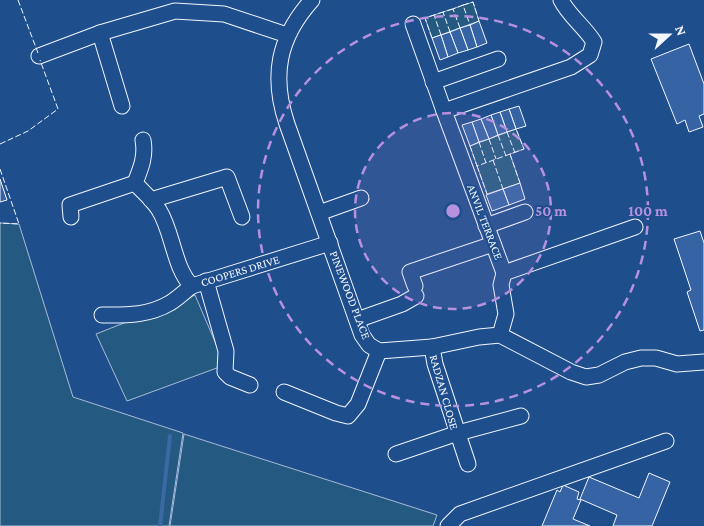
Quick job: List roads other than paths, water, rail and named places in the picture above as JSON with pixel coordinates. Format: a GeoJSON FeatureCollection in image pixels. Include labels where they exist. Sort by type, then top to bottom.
{"type":"FeatureCollection","features":[{"type":"Feature","properties":{"kind":"street","name":"PINEWOOD PLACE"},"geometry":{"type":"LineString","coordinates":[[312,0],[287,35],[280,59],[278,90],[287,124],[365,340],[379,351],[432,347],[478,337],[500,335]]}},
{"type":"Feature","properties":{"kind":"street"},"geometry":{"type":"LineString","coordinates":[[444,111],[571,68],[590,55],[594,42],[568,13],[561,0]]}},
{"type":"Feature","properties":{"kind":"street"},"geometry":{"type":"LineString","coordinates":[[39,56],[100,33],[159,15],[192,11],[224,14],[287,35]]}},
{"type":"Feature","properties":{"kind":"street","name":"ANVIL TERRACE"},"geometry":{"type":"LineString","coordinates":[[413,24],[504,273],[501,285],[506,314],[500,335]]}},
{"type":"Feature","properties":{"kind":"street"},"geometry":{"type":"LineString","coordinates":[[100,33],[122,106]]}},
{"type":"Feature","properties":{"kind":"street"},"geometry":{"type":"LineString","coordinates":[[433,82],[498,59]]}},
{"type":"Feature","properties":{"kind":"street"},"geometry":{"type":"LineString","coordinates":[[71,217],[70,205],[135,183],[145,151],[143,140]]}},
{"type":"Feature","properties":{"kind":"street"},"geometry":{"type":"LineString","coordinates":[[151,200],[227,177],[242,217]]}},
{"type":"Feature","properties":{"kind":"street","name":"COOPERS DRIVE"},"geometry":{"type":"LineString","coordinates":[[135,183],[159,210],[169,232],[185,279],[199,284],[330,243]]}},
{"type":"Feature","properties":{"kind":"street"},"geometry":{"type":"LineString","coordinates":[[319,213],[361,198]]}},
{"type":"Feature","properties":{"kind":"street"},"geometry":{"type":"LineString","coordinates":[[486,226],[525,212]]}},
{"type":"Feature","properties":{"kind":"street"},"geometry":{"type":"LineString","coordinates":[[504,273],[635,227]]}},
{"type":"Feature","properties":{"kind":"street"},"geometry":{"type":"LineString","coordinates":[[357,320],[402,304],[415,291],[410,272],[493,244]]}},
{"type":"Feature","properties":{"kind":"street"},"geometry":{"type":"LineString","coordinates":[[102,315],[129,316],[146,313],[171,302],[199,284],[226,351],[225,372],[230,377],[250,385]]}},
{"type":"Feature","properties":{"kind":"street"},"geometry":{"type":"LineString","coordinates":[[500,335],[571,372],[586,377],[599,375],[622,363],[641,358],[656,358],[677,364],[704,362]]}},
{"type":"Feature","properties":{"kind":"street","name":"RADZAN CLOSE"},"geometry":{"type":"LineString","coordinates":[[396,454],[458,433],[435,364],[432,347]]}},
{"type":"Feature","properties":{"kind":"street"},"geometry":{"type":"LineString","coordinates":[[284,392],[348,416],[358,404],[379,351]]}},
{"type":"Feature","properties":{"kind":"street"},"geometry":{"type":"LineString","coordinates":[[468,464],[458,433],[521,416]]}},
{"type":"Feature","properties":{"kind":"street"},"geometry":{"type":"LineString","coordinates":[[448,526],[460,514],[666,441]]}},
{"type":"Feature","properties":{"kind":"waterway"},"geometry":{"type":"LineString","coordinates":[[160,526],[170,436]]}}]}
